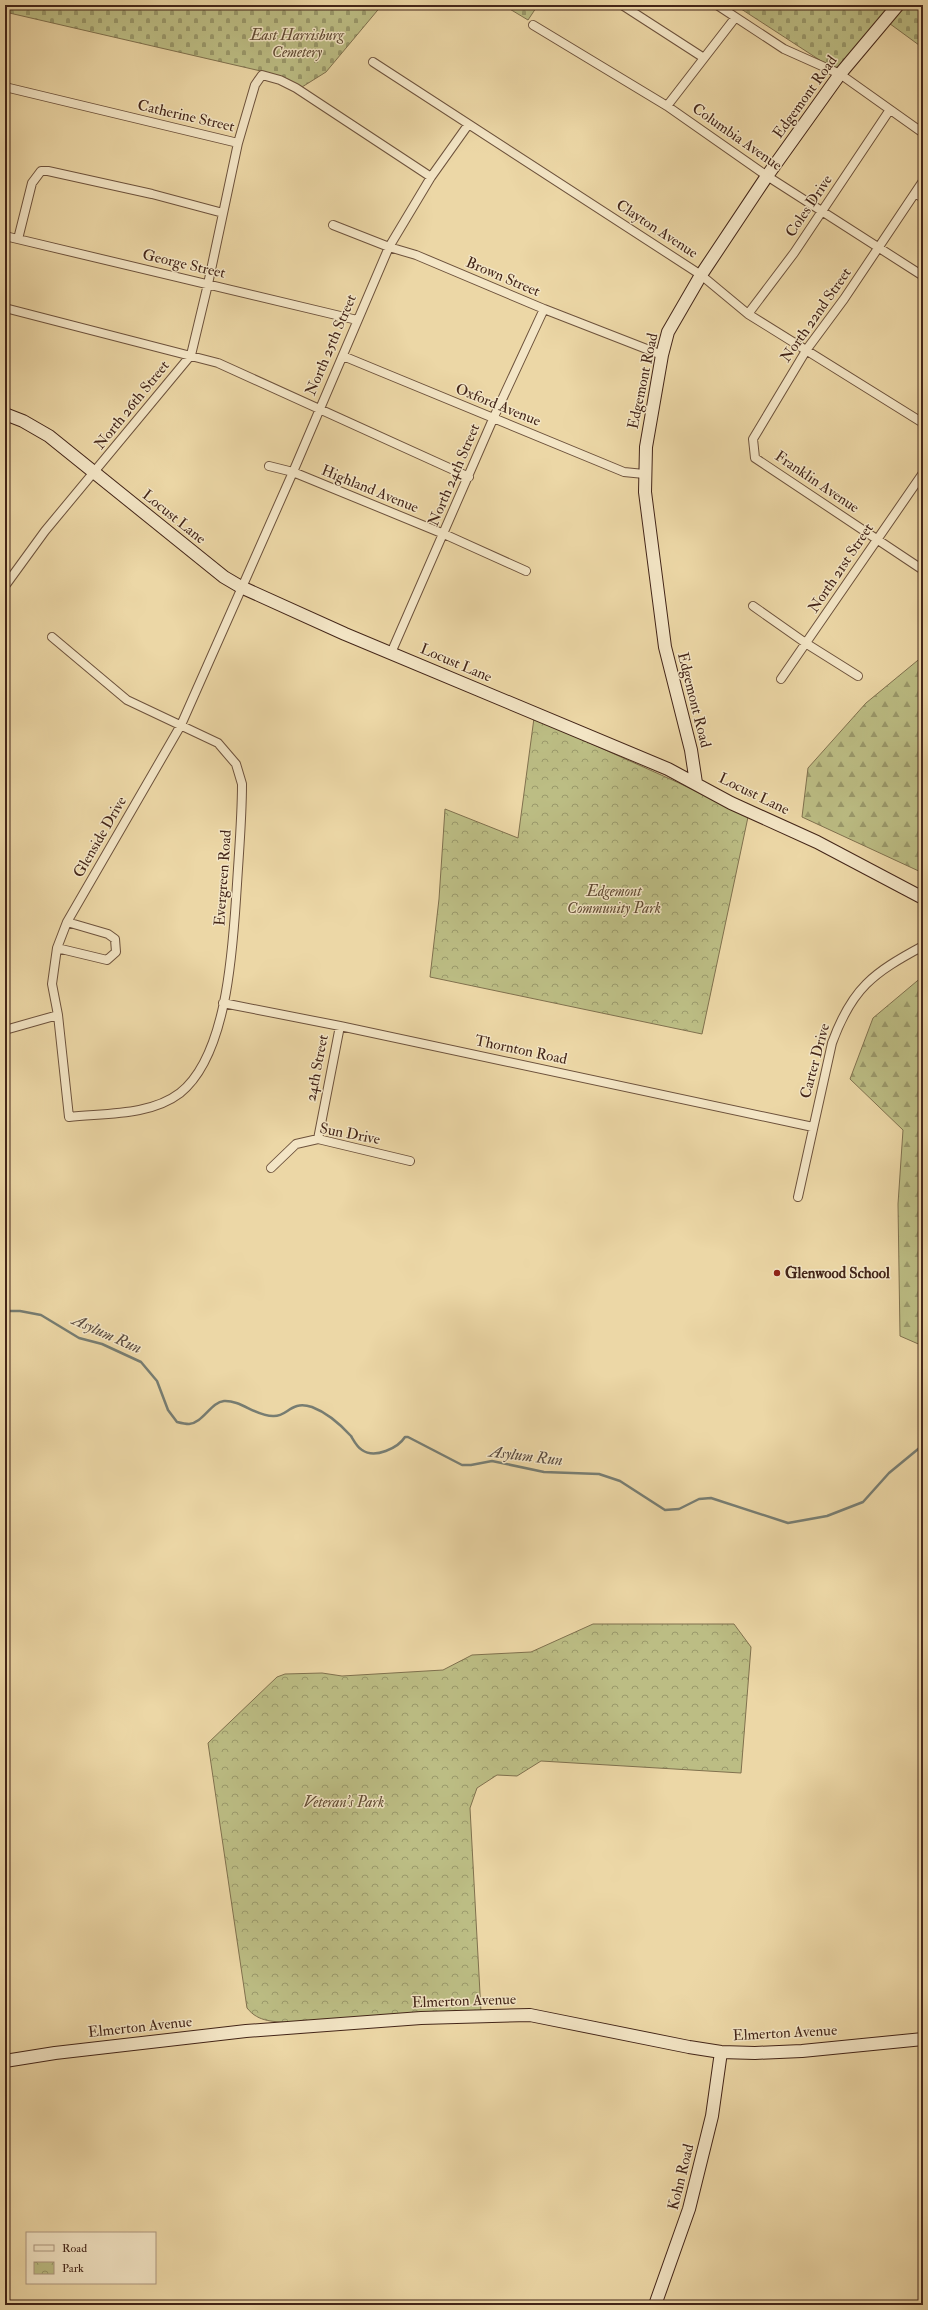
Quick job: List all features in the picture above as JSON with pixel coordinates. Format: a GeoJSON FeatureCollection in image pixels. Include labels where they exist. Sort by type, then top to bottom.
{"type":"FeatureCollection","features":[{"type":"Feature","properties":{"kind":"street"},"geometry":{"type":"LineString","coordinates":[[622,5],[704,58]]}},
{"type":"Feature","properties":{"kind":"street"},"geometry":{"type":"LineString","coordinates":[[717,5],[734,18],[784,49],[840,74],[889,111],[923,133]]}},
{"type":"Feature","properties":{"kind":"street","name":"Edgemont Road"},"geometry":{"type":"LineString","coordinates":[[696,783],[691,750],[665,647],[644,474],[646,447],[662,356],[668,332],[701,275],[767,176],[840,74],[898,5]]}},
{"type":"Feature","properties":{"kind":"street"},"geometry":{"type":"LineString","coordinates":[[667,106],[734,18]]}},
{"type":"Feature","properties":{"kind":"street","name":"Columbia Avenue"},"geometry":{"type":"LineString","coordinates":[[533,25],[667,106],[767,176],[880,247],[923,276]]}},
{"type":"Feature","properties":{"kind":"street","name":"Clayton Avenue"},"geometry":{"type":"LineString","coordinates":[[372,62],[701,275],[748,314],[807,349],[923,423]]}},
{"type":"Feature","properties":{"kind":"street","name":"Catherine Street"},"geometry":{"type":"LineString","coordinates":[[5,87],[238,143],[255,85],[262,75],[280,80],[296,88],[431,177]]}},
{"type":"Feature","properties":{"kind":"street","name":"Coles Drive"},"geometry":{"type":"LineString","coordinates":[[748,314],[823,212],[889,111]]}},
{"type":"Feature","properties":{"kind":"street","name":"North 25th Street"},"geometry":{"type":"LineString","coordinates":[[241,587],[293,472],[318,410],[390,247],[431,177],[468,125]]}},
{"type":"Feature","properties":{"kind":"street","name":"North 26th Street"},"geometry":{"type":"LineString","coordinates":[[5,586],[8,577],[45,531],[191,355],[208,284],[238,143]]}},
{"type":"Feature","properties":{"kind":"street"},"geometry":{"type":"LineString","coordinates":[[18,239],[32,183],[41,171],[48,171],[152,194],[223,214]]}},
{"type":"Feature","properties":{"kind":"street","name":"North 22nd Street"},"geometry":{"type":"LineString","coordinates":[[755,458],[752,438],[807,349],[880,247],[923,181]]}},
{"type":"Feature","properties":{"kind":"street"},"geometry":{"type":"LineString","coordinates":[[915,193],[923,198]]}},
{"type":"Feature","properties":{"kind":"street","name":"Brown Street"},"geometry":{"type":"LineString","coordinates":[[333,225],[390,247],[416,254],[544,309],[662,356]]}},
{"type":"Feature","properties":{"kind":"street","name":"George Street"},"geometry":{"type":"LineString","coordinates":[[5,236],[357,320]]}},
{"type":"Feature","properties":{"kind":"street"},"geometry":{"type":"LineString","coordinates":[[5,308],[218,363],[318,410],[469,477]]}},
{"type":"Feature","properties":{"kind":"street","name":"North 24th Street"},"geometry":{"type":"LineString","coordinates":[[392,653],[493,419],[544,309]]}},
{"type":"Feature","properties":{"kind":"street","name":"Oxford Avenue"},"geometry":{"type":"LineString","coordinates":[[343,356],[624,472],[644,474]]}},
{"type":"Feature","properties":{"kind":"street","name":"Locust Lane"},"geometry":{"type":"LineString","coordinates":[[5,414],[23,421],[50,436],[224,577],[241,587],[392,653],[668,769],[731,803],[817,842],[923,898]]}},
{"type":"Feature","properties":{"kind":"street","name":"Franklin Avenue"},"geometry":{"type":"LineString","coordinates":[[755,458],[923,570]]}},
{"type":"Feature","properties":{"kind":"street","name":"Highland Avenue"},"geometry":{"type":"LineString","coordinates":[[268,466],[293,472],[444,534],[526,571]]}},
{"type":"Feature","properties":{"kind":"street","name":"North 21st Street"},"geometry":{"type":"LineString","coordinates":[[781,679],[807,644],[923,473]]}},
{"type":"Feature","properties":{"kind":"street","name":"Glenside Drive"},"geometry":{"type":"LineString","coordinates":[[68,1117],[58,1015],[52,984],[57,948],[67,922],[181,725],[241,587]]}},
{"type":"Feature","properties":{"kind":"street"},"geometry":{"type":"LineString","coordinates":[[753,606],[807,644],[858,676]]}},
{"type":"Feature","properties":{"kind":"street","name":"Evergreen Road"},"geometry":{"type":"LineString","coordinates":[[52,637],[127,700],[218,743],[236,764],[242,784],[232,956],[223,1003],[207,1056],[196,1078],[179,1093],[158,1106],[68,1117]]}},
{"type":"Feature","properties":{"kind":"street"},"geometry":{"type":"LineString","coordinates":[[57,948],[107,960],[116,952],[115,939],[108,934],[67,922]]}},
{"type":"Feature","properties":{"kind":"street","name":"Carter Drive"},"geometry":{"type":"LineString","coordinates":[[798,1197],[832,1043],[849,1004],[873,976],[886,966],[923,946]]}},
{"type":"Feature","properties":{"kind":"street","name":"Thornton Road"},"geometry":{"type":"LineString","coordinates":[[223,1003],[340,1026],[813,1127]]}},
{"type":"Feature","properties":{"kind":"street"},"geometry":{"type":"LineString","coordinates":[[5,1030],[58,1015]]}},
{"type":"Feature","properties":{"kind":"street","name":"24th Street"},"geometry":{"type":"LineString","coordinates":[[318,1139],[340,1026]]}},
{"type":"Feature","properties":{"kind":"street","name":"Sun Drive"},"geometry":{"type":"LineString","coordinates":[[271,1168],[296,1144],[318,1139],[410,1161]]}},
{"type":"Feature","properties":{"kind":"street","name":"Elmerton Avenue"},"geometry":{"type":"LineString","coordinates":[[5,2060],[246,2031],[421,2018],[530,2015],[688,2047],[721,2052],[755,2053],[802,2050],[923,2039]]}},
{"type":"Feature","properties":{"kind":"street","name":"Kohn Road"},"geometry":{"type":"LineString","coordinates":[[656,2305],[689,2209],[712,2116],[721,2052]]}},
{"type":"Feature","properties":{"kind":"green space","name":"East Harrisburg Cemetery"},"geometry":{"type":"Polygon","coordinates":[[[5,5],[382,5],[326,72],[302,87],[265,72],[5,12],[5,5]]]}},
{"type":"Feature","properties":{"kind":"green space"},"geometry":{"type":"Polygon","coordinates":[[[503,5],[538,5],[528,20],[503,5]]]}},
{"type":"Feature","properties":{"kind":"green space"},"geometry":{"type":"Polygon","coordinates":[[[735,5],[923,5],[923,48],[882,18],[835,70],[735,5]]]}},
{"type":"Feature","properties":{"kind":"green space"},"geometry":{"type":"Polygon","coordinates":[[[923,656],[923,873],[802,817],[808,768],[866,703],[923,656]]]}},
{"type":"Feature","properties":{"kind":"green space","name":"Edgemont Community Park"},"geometry":{"type":"Polygon","coordinates":[[[534,718],[679,783],[748,817],[702,1034],[430,977],[439,899],[445,809],[518,838],[534,718]]]}},
{"type":"Feature","properties":{"kind":"green space"},"geometry":{"type":"Polygon","coordinates":[[[923,976],[923,1346],[900,1336],[898,1204],[903,1130],[850,1079],[873,1018],[923,976]]]}},
{"type":"Feature","properties":{"kind":"green space","name":"Veteran's Park"},"geometry":{"type":"Polygon","coordinates":[[[593,1624],[734,1624],[751,1647],[741,1773],[541,1761],[517,1776],[497,1775],[477,1788],[470,1808],[481,2012],[292,2023],[262,2019],[252,2013],[247,2008],[208,1743],[277,1677],[285,1674],[322,1673],[342,1676],[443,1670],[472,1655],[531,1652],[593,1624]]]}},
{"type":"Feature","properties":{"kind":"waterway","name":"Asylum Run"},"geometry":{"type":"LineString","coordinates":[[5,1311],[20,1311],[41,1315],[79,1338],[102,1344],[141,1362],[157,1381],[168,1410],[177,1422],[188,1424],[194,1423],[219,1402],[224,1401],[236,1403],[260,1414],[273,1416],[278,1416],[294,1407],[305,1405],[318,1409],[333,1419],[343,1427],[362,1450],[367,1452],[379,1453],[386,1451],[397,1445],[405,1437],[408,1437],[462,1465],[492,1461],[544,1472],[599,1474],[620,1481],[665,1510],[679,1509],[699,1499],[711,1498],[788,1523],[827,1516],[863,1502],[889,1473],[923,1445]]}},
{"type":"Feature","properties":{"kind":"place","name":"Glenwood School"},"geometry":{"type":"Point","coordinates":[777,1273]}}]}
